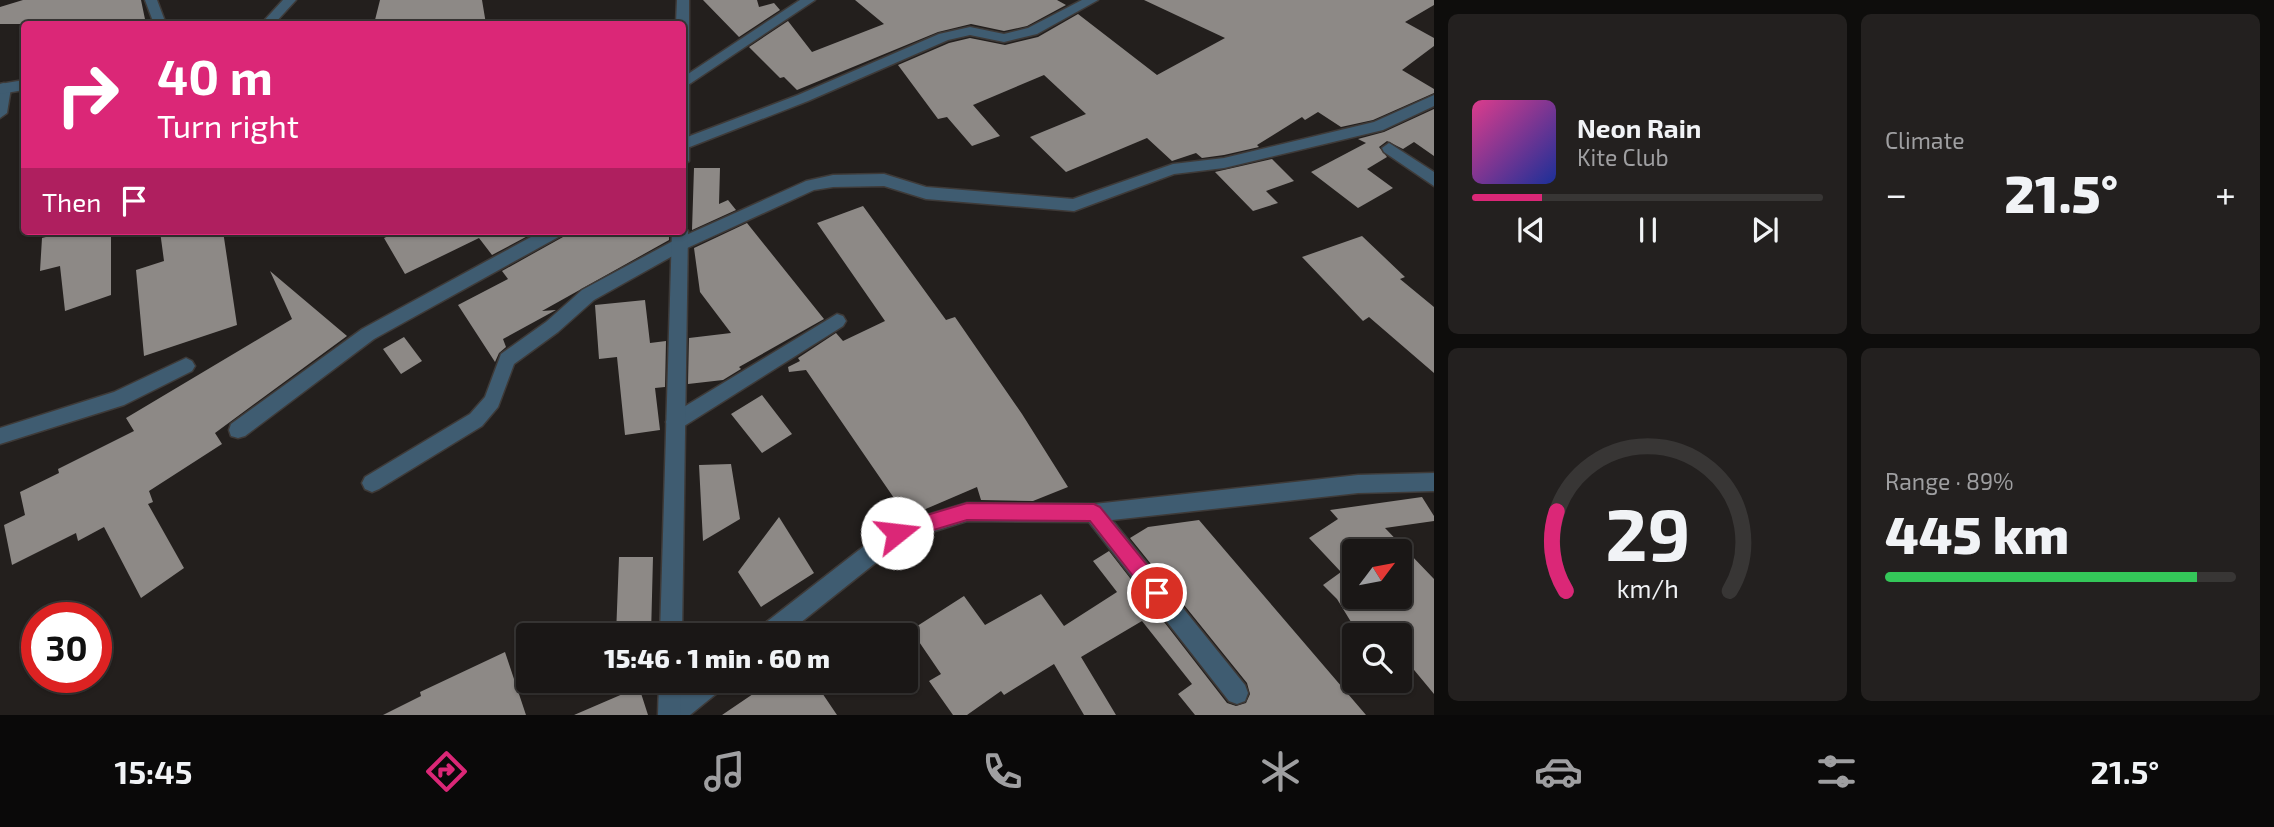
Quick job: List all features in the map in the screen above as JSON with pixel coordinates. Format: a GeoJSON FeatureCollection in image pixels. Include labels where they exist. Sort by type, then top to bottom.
{"type":"FeatureCollection","features":[{"type":"Feature","properties":{"kind":"street"},"geometry":{"type":"LineString","coordinates":[[151,0],[159,21]]}},
{"type":"Feature","properties":{"kind":"street"},"geometry":{"type":"LineString","coordinates":[[270,21],[290,0]]}},
{"type":"Feature","properties":{"kind":"street"},"geometry":{"type":"LineString","coordinates":[[683,0],[683,21]]}},
{"type":"Feature","properties":{"kind":"street"},"geometry":{"type":"LineString","coordinates":[[686,82],[809,0]]}},
{"type":"Feature","properties":{"kind":"street"},"geometry":{"type":"LineString","coordinates":[[686,144],[803,98],[944,37],[970,31],[1004,37],[1032,31],[1092,0]]}},
{"type":"Feature","properties":{"kind":"street"},"geometry":{"type":"LineString","coordinates":[[0,113],[2,89],[21,86]]}},
{"type":"Feature","properties":{"kind":"street"},"geometry":{"type":"LineString","coordinates":[[372,484],[475,420],[492,401],[507,359],[552,327],[588,295],[680,238],[747,216],[781,197],[811,185],[833,181],[884,180],[926,193],[1074,205],[1173,169],[1224,163],[1378,126],[1434,100]]}},
{"type":"Feature","properties":{"kind":"street"},"geometry":{"type":"LineString","coordinates":[[1389,148],[1434,180]]}},
{"type":"Feature","properties":{"kind":"street"},"geometry":{"type":"LineString","coordinates":[[238,430],[368,334],[549,235]]}},
{"type":"Feature","properties":{"kind":"street"},"geometry":{"type":"LineString","coordinates":[[671,623],[680,238]]}},
{"type":"Feature","properties":{"kind":"street"},"geometry":{"type":"LineString","coordinates":[[676,422],[837,321]]}},
{"type":"Feature","properties":{"kind":"street"},"geometry":{"type":"LineString","coordinates":[[0,436],[118,398],[186,366]]}},
{"type":"Feature","properties":{"kind":"street"},"geometry":{"type":"LineString","coordinates":[[783,623],[897,533],[967,512],[1094,513],[1359,484],[1434,482]]}},
{"type":"Feature","properties":{"kind":"street"},"geometry":{"type":"LineString","coordinates":[[1094,513],[1237,693]]}},
{"type":"Feature","properties":{"kind":"street"},"geometry":{"type":"LineString","coordinates":[[670,693],[671,715]]}},
{"type":"Feature","properties":{"kind":"street"},"geometry":{"type":"LineString","coordinates":[[671,715],[699,693]]}},
{"type":"Feature","properties":{"kind":"building"},"geometry":{"type":"Polygon","coordinates":[[[23,0],[141,0],[145,21],[21,21],[21,24],[0,24],[0,7],[23,0]]]}},
{"type":"Feature","properties":{"kind":"building"},"geometry":{"type":"Polygon","coordinates":[[[380,0],[482,0],[486,21],[375,21],[380,0]]]}},
{"type":"Feature","properties":{"kind":"building"},"geometry":{"type":"Polygon","coordinates":[[[703,0],[757,0],[759,7],[774,3],[780,10],[739,37],[703,0]]]}},
{"type":"Feature","properties":{"kind":"building"},"geometry":{"type":"Polygon","coordinates":[[[855,0],[1057,0],[1066,5],[1027,26],[1004,31],[971,24],[938,32],[797,90],[784,77],[780,78],[749,47],[788,21],[812,52],[884,24],[855,0]]]}},
{"type":"Feature","properties":{"kind":"building"},"geometry":{"type":"Polygon","coordinates":[[[1144,0],[1434,0],[1434,5],[1405,22],[1434,38],[1434,46],[1402,70],[1434,89],[1434,93],[1373,120],[1341,127],[1318,112],[1305,120],[1302,117],[1257,145],[1259,147],[1224,155],[1202,158],[1196,153],[1172,161],[1147,138],[1066,172],[1030,137],[1086,114],[1044,75],[973,105],[1000,136],[972,146],[947,117],[938,119],[898,65],[949,43],[970,38],[1005,45],[1038,37],[1078,14],[1157,75],[1225,38],[1144,0]]]}},
{"type":"Feature","properties":{"kind":"building"},"geometry":{"type":"Polygon","coordinates":[[[1434,109],[1434,156],[1414,142],[1403,149],[1387,141],[1379,147],[1387,157],[1367,169],[1393,188],[1358,208],[1311,172],[1366,143],[1358,139],[1384,132],[1434,109]]]}},
{"type":"Feature","properties":{"kind":"building"},"geometry":{"type":"Polygon","coordinates":[[[1272,159],[1294,181],[1266,191],[1278,203],[1253,211],[1215,172],[1272,159]]]}},
{"type":"Feature","properties":{"kind":"building"},"geometry":{"type":"Polygon","coordinates":[[[694,168],[720,168],[719,204],[728,200],[736,210],[692,230],[694,168]]]}},
{"type":"Feature","properties":{"kind":"building"},"geometry":{"type":"Polygon","coordinates":[[[863,206],[946,320],[955,317],[1022,414],[1068,487],[1033,501],[981,500],[977,487],[907,517],[806,370],[789,372],[788,367],[800,361],[798,358],[836,333],[843,341],[885,321],[817,223],[863,206]]]}},
{"type":"Feature","properties":{"kind":"building"},"geometry":{"type":"Polygon","coordinates":[[[747,223],[824,319],[739,367],[741,369],[723,380],[688,384],[689,338],[731,333],[700,292],[694,248],[747,223]]]}},
{"type":"Feature","properties":{"kind":"building"},"geometry":{"type":"Polygon","coordinates":[[[54,235],[111,235],[111,295],[65,311],[60,266],[40,271],[42,238],[54,235]]]}},
{"type":"Feature","properties":{"kind":"building"},"geometry":{"type":"Polygon","coordinates":[[[161,235],[224,235],[237,325],[144,356],[136,270],[164,261],[161,235]]]}},
{"type":"Feature","properties":{"kind":"building"},"geometry":{"type":"Polygon","coordinates":[[[390,235],[530,235],[492,255],[479,238],[405,274],[384,238],[390,235]]]}},
{"type":"Feature","properties":{"kind":"building"},"geometry":{"type":"Polygon","coordinates":[[[669,235],[669,240],[542,311],[556,310],[503,339],[506,347],[495,362],[458,305],[508,279],[502,271],[563,237],[669,235]]]}},
{"type":"Feature","properties":{"kind":"building"},"geometry":{"type":"Polygon","coordinates":[[[1362,236],[1405,277],[1400,279],[1434,307],[1434,373],[1369,317],[1363,321],[1302,257],[1362,236]]]}},
{"type":"Feature","properties":{"kind":"building"},"geometry":{"type":"Polygon","coordinates":[[[270,271],[347,336],[215,433],[222,444],[149,491],[153,502],[148,504],[184,568],[141,598],[104,527],[78,541],[76,533],[12,565],[4,525],[25,515],[20,492],[59,473],[58,469],[134,431],[126,418],[292,319],[270,271]]]}},
{"type":"Feature","properties":{"kind":"building"},"geometry":{"type":"Polygon","coordinates":[[[645,300],[650,343],[666,341],[665,387],[655,388],[660,430],[625,435],[617,357],[599,359],[595,305],[645,300]]]}},
{"type":"Feature","properties":{"kind":"building"},"geometry":{"type":"Polygon","coordinates":[[[404,337],[422,361],[401,374],[383,349],[404,337]]]}},
{"type":"Feature","properties":{"kind":"building"},"geometry":{"type":"Polygon","coordinates":[[[762,395],[792,434],[762,453],[731,414],[762,395]]]}},
{"type":"Feature","properties":{"kind":"building"},"geometry":{"type":"Polygon","coordinates":[[[731,464],[740,519],[703,541],[699,465],[731,464]]]}},
{"type":"Feature","properties":{"kind":"building"},"geometry":{"type":"Polygon","coordinates":[[[1422,497],[1434,516],[1434,521],[1385,528],[1396,539],[1342,539],[1342,607],[1323,585],[1341,572],[1309,538],[1338,519],[1330,510],[1422,497]]]}},
{"type":"Feature","properties":{"kind":"building"},"geometry":{"type":"Polygon","coordinates":[[[779,517],[814,573],[761,607],[738,572],[779,517]]]}},
{"type":"Feature","properties":{"kind":"building"},"geometry":{"type":"Polygon","coordinates":[[[1199,520],[1342,687],[1342,693],[1347,693],[1366,715],[1195,715],[1178,694],[1192,684],[1142,621],[1081,657],[1116,715],[1084,715],[1054,664],[1004,695],[1001,691],[967,715],[953,715],[929,681],[941,674],[918,640],[918,626],[964,596],[985,625],[1041,594],[1064,626],[1117,592],[1093,561],[1109,551],[1227,703],[1236,706],[1246,703],[1250,694],[1247,683],[1130,538],[1148,527],[1199,520]]]}},
{"type":"Feature","properties":{"kind":"building"},"geometry":{"type":"Polygon","coordinates":[[[1412,556],[1434,579],[1434,694],[1412,667],[1412,623],[1352,623],[1343,609],[1412,609],[1412,556]]]}},
{"type":"Feature","properties":{"kind":"building"},"geometry":{"type":"Polygon","coordinates":[[[619,557],[653,557],[651,623],[616,623],[619,557]]]}},
{"type":"Feature","properties":{"kind":"building"},"geometry":{"type":"Polygon","coordinates":[[[505,652],[516,693],[519,693],[526,715],[383,715],[421,696],[420,692],[505,652]]]}},
{"type":"Feature","properties":{"kind":"building"},"geometry":{"type":"Polygon","coordinates":[[[625,693],[641,693],[648,715],[574,715],[625,693]]]}},
{"type":"Feature","properties":{"kind":"building"},"geometry":{"type":"Polygon","coordinates":[[[754,693],[822,693],[837,715],[722,715],[754,693]]]}},
{"type":"Feature","properties":{"kind":"route"},"geometry":{"type":"LineString","coordinates":[[897,533],[967,512],[1094,513],[1157,593]]}}]}
